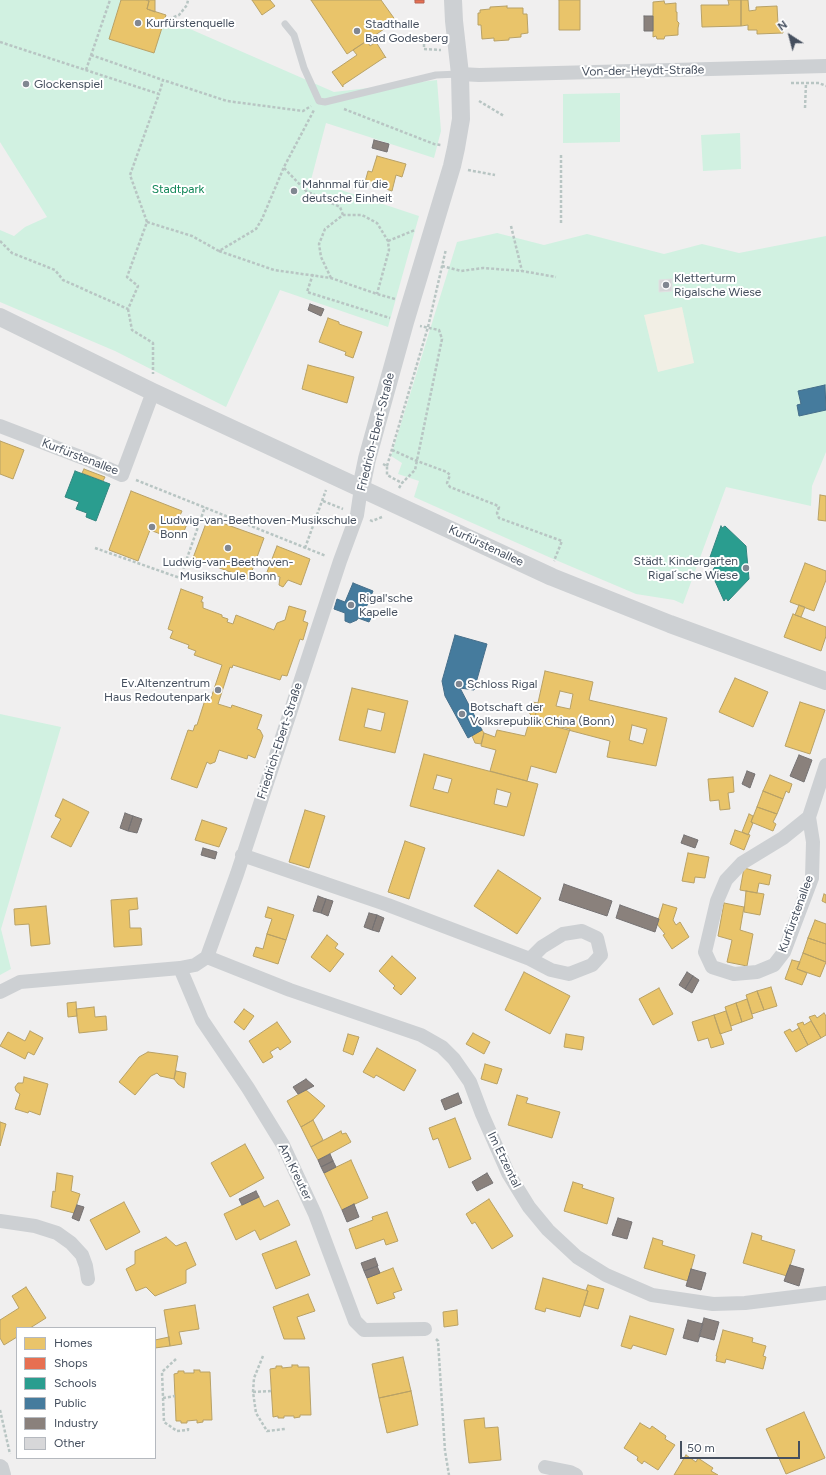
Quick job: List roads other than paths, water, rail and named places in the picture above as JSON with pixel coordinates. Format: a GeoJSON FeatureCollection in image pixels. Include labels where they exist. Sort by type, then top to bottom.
{"type":"FeatureCollection","features":[{"type":"Feature","properties":{"kind":"street","name":"Friedrich-Ebert-Straße"},"geometry":{"type":"LineString","coordinates":[[207,957],[340,561],[357,515],[367,459],[405,322],[452,166],[461,119],[460,74],[453,0]]}},
{"type":"Feature","properties":{"kind":"street","name":"Von-der-Heydt-Straße"},"geometry":{"type":"LineString","coordinates":[[460,74],[479,75],[826,66]]}},
{"type":"Feature","properties":{"kind":"street","name":"Kurfürstenallee"},"geometry":{"type":"LineString","coordinates":[[0,317],[153,392],[394,502],[548,575],[670,624],[826,681]]}},
{"type":"Feature","properties":{"kind":"street","name":"Kurfürstenallee"},"geometry":{"type":"LineString","coordinates":[[0,426],[91,461],[122,475],[153,392]]}},
{"type":"Feature","properties":{"kind":"street","name":"Kurfürstenallee"},"geometry":{"type":"LineString","coordinates":[[809,817],[783,838],[742,863],[726,880],[717,901],[705,952],[712,967],[734,974],[757,972],[774,965],[784,952],[812,878],[813,842],[809,817],[826,765]]}},
{"type":"Feature","properties":{"kind":"street"},"geometry":{"type":"LineString","coordinates":[[242,855],[388,905],[530,959],[551,970],[569,974],[592,965],[601,955],[597,938],[582,931],[563,934],[542,947],[530,959]]}},
{"type":"Feature","properties":{"kind":"street"},"geometry":{"type":"LineString","coordinates":[[0,992],[20,982],[180,968],[195,965],[207,957]]}},
{"type":"Feature","properties":{"kind":"street","name":"Im Etzental"},"geometry":{"type":"LineString","coordinates":[[207,957],[290,990],[421,1035],[442,1046],[454,1059],[470,1082],[482,1114],[508,1173],[529,1206],[548,1230],[577,1256],[606,1275],[652,1295],[713,1304],[745,1303],[826,1294]]}},
{"type":"Feature","properties":{"kind":"street","name":"Am Kreuter"},"geometry":{"type":"LineString","coordinates":[[180,968],[202,1020],[248,1088],[282,1146],[315,1214],[355,1321],[364,1330],[425,1329]]}},
{"type":"Feature","properties":{"kind":"street"},"geometry":{"type":"LineString","coordinates":[[0,1221],[35,1226],[57,1233],[75,1246],[82,1255],[86,1266],[88,1279]]}},
{"type":"Feature","properties":{"kind":"street"},"geometry":{"type":"LineString","coordinates":[[545,1467],[570,1472],[576,1475]]}},
{"type":"Feature","properties":{"kind":"lane"},"geometry":{"type":"LineString","coordinates":[[285,24],[294,35],[304,68],[322,102],[436,75],[460,74]]}},
{"type":"Feature","properties":{"kind":"place","name":"Kurfürstenquelle"},"geometry":{"type":"Point","coordinates":[138,23]}},
{"type":"Feature","properties":{"kind":"place","name":"Stadthalle Bad Godesberg"},"geometry":{"type":"Point","coordinates":[357,31]}},
{"type":"Feature","properties":{"kind":"place","name":"Glockenspiel"},"geometry":{"type":"Point","coordinates":[26,84]}},
{"type":"Feature","properties":{"kind":"place","name":"Mahnmal für die deutsche Einheit"},"geometry":{"type":"Point","coordinates":[294,191]}},
{"type":"Feature","properties":{"kind":"place","name":"Kletterturm Rigalsche Wiese"},"geometry":{"type":"Point","coordinates":[666,285]}},
{"type":"Feature","properties":{"kind":"place","name":"Ludwig-van-Beethoven-Musikschule Bonn"},"geometry":{"type":"Point","coordinates":[152,527]}},
{"type":"Feature","properties":{"kind":"place","name":"Ludwig-van-Beethoven- Musikschule Bonn"},"geometry":{"type":"Point","coordinates":[228,548]}},
{"type":"Feature","properties":{"kind":"place","name":"Städt. Kindergarten Rigal´sche Wiese"},"geometry":{"type":"Point","coordinates":[746,568]}},
{"type":"Feature","properties":{"kind":"place","name":"Rigal'sche Kapelle"},"geometry":{"type":"Point","coordinates":[351,605]}},
{"type":"Feature","properties":{"kind":"place","name":"Schloss Rigal"},"geometry":{"type":"Point","coordinates":[459,684]}},
{"type":"Feature","properties":{"kind":"place","name":"Ev.Altenzentrum Haus Redoutenpark"},"geometry":{"type":"Point","coordinates":[218,690]}},
{"type":"Feature","properties":{"kind":"place","name":"Botschaft der Volksrepublik China (Bonn)"},"geometry":{"type":"Point","coordinates":[462,714]}},
{"type":"Feature","properties":{"kind":"park label","name":"Stadtpark"},"geometry":{"type":"Point","coordinates":[178,189]}}]}
